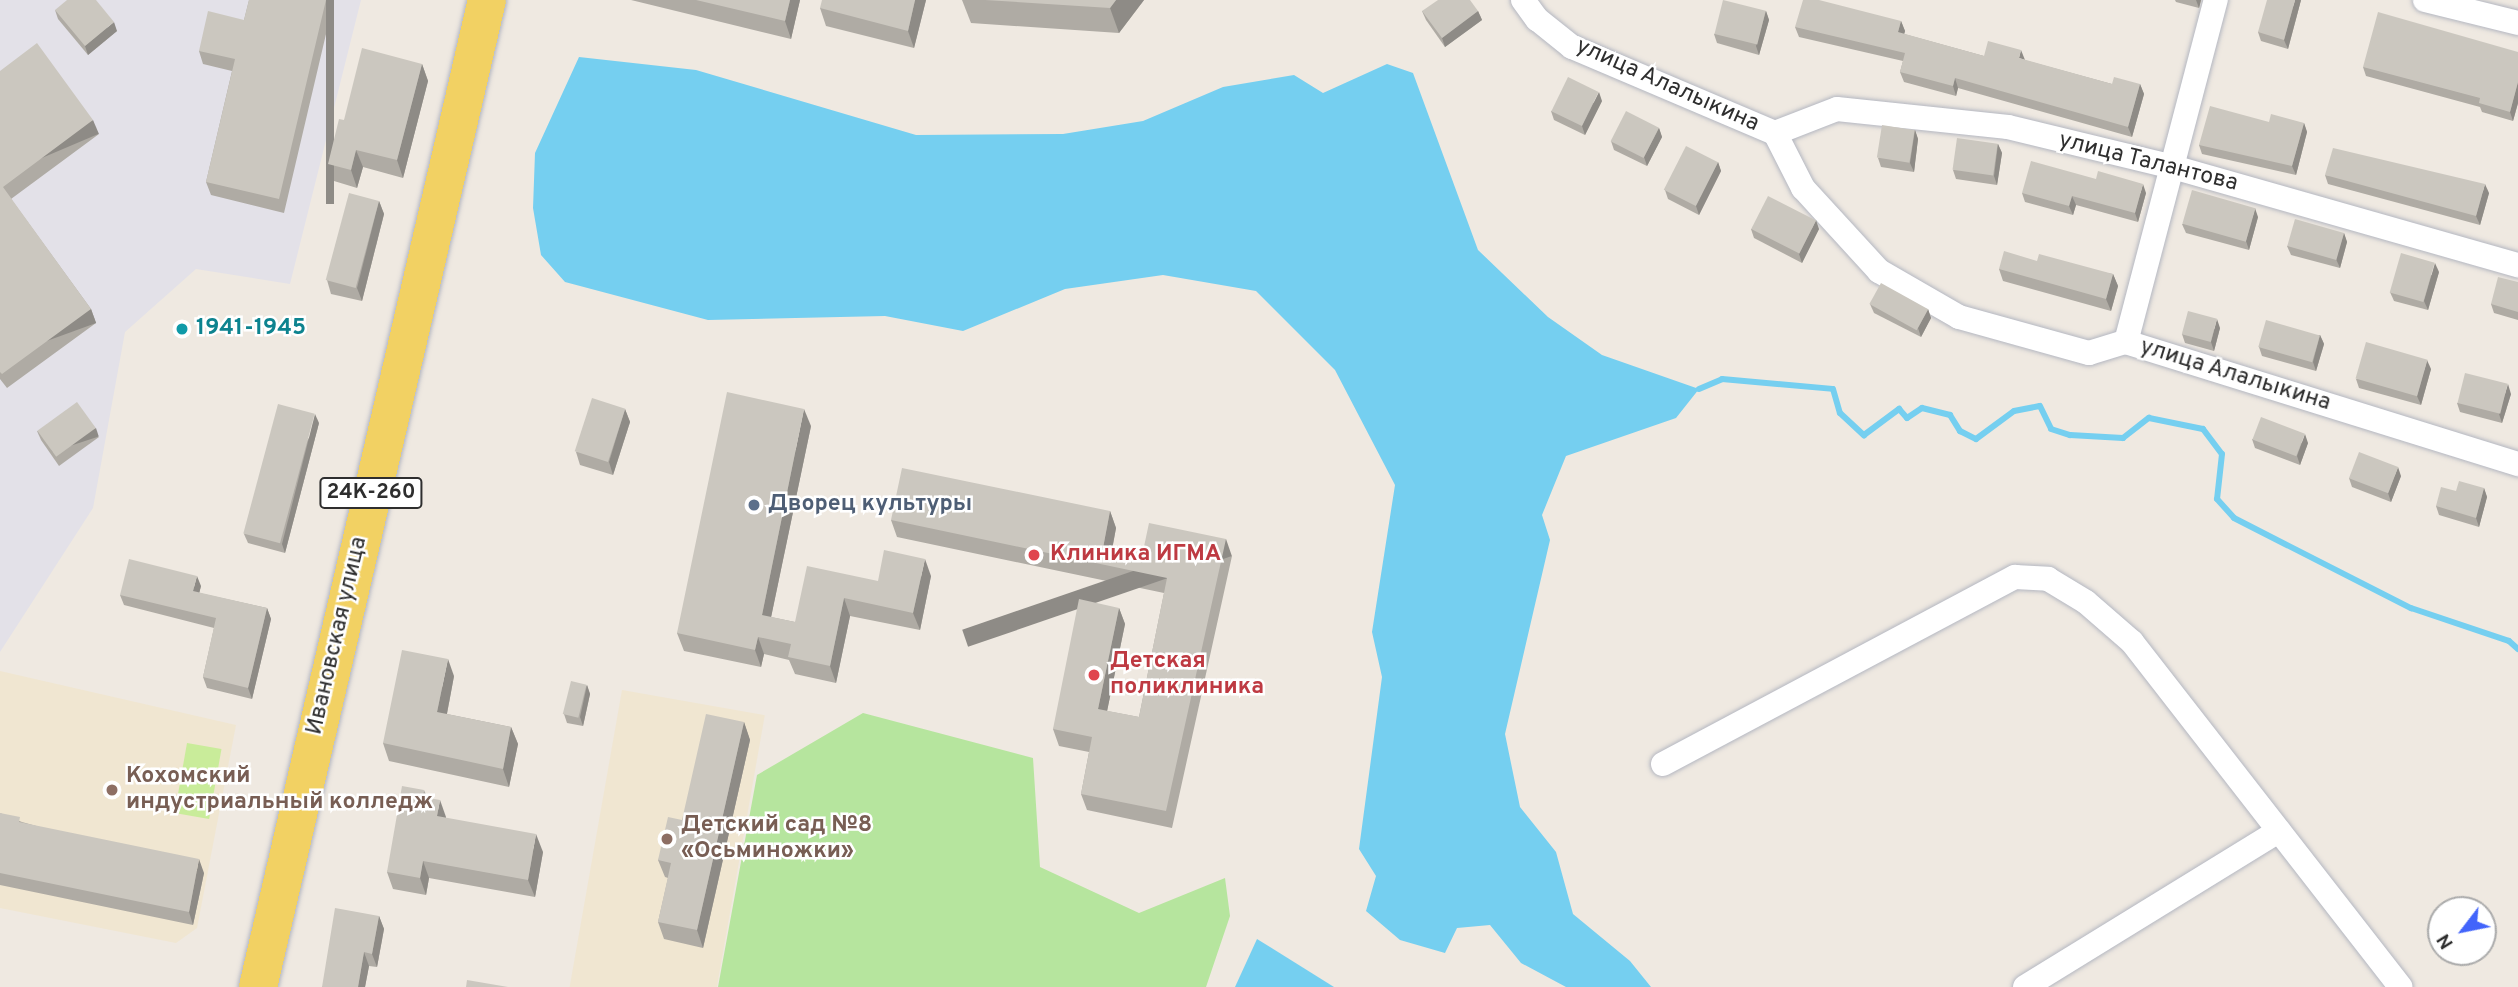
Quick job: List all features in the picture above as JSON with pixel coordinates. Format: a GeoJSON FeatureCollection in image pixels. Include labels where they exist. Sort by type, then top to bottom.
{"type":"FeatureCollection","features":[{"type":"Feature","properties":{"kind":"main road","name":"Ивановская улица"},"geometry":{"type":"LineString","coordinates":[[258,987],[487,0]]}},
{"type":"Feature","properties":{"kind":"street","name":"улица Алалыкина"},"geometry":{"type":"LineString","coordinates":[[1523,0],[1537,19],[1572,47],[1775,133],[1803,188],[1879,271],[1958,317],[2089,353],[2126,342],[2518,464]]}},
{"type":"Feature","properties":{"kind":"street"},"geometry":{"type":"LineString","coordinates":[[2126,342],[2216,0]]}},
{"type":"Feature","properties":{"kind":"street"},"geometry":{"type":"LineString","coordinates":[[2426,0],[2518,23]]}},
{"type":"Feature","properties":{"kind":"street","name":"улица Талантова"},"geometry":{"type":"LineString","coordinates":[[1775,133],[1837,110],[2008,127],[2173,167],[2518,265]]}},
{"type":"Feature","properties":{"kind":"street"},"geometry":{"type":"LineString","coordinates":[[1663,764],[2015,577],[2048,579],[2086,602],[2132,642],[2400,987]]}},
{"type":"Feature","properties":{"kind":"street"},"geometry":{"type":"LineString","coordinates":[[2025,987],[2278,831]]}},
{"type":"Feature","properties":{"kind":"shaded area"},"geometry":{"type":"Polygon","coordinates":[[[0,0],[361,0],[290,284],[196,269],[125,332],[93,508],[0,652],[0,0]]]}},
{"type":"Feature","properties":{"kind":"shaded area","name":"Кохомский индустриальный колледж"},"geometry":{"type":"Polygon","coordinates":[[[0,671],[236,725],[197,928],[176,943],[0,908],[0,671]]]}},
{"type":"Feature","properties":{"kind":"shaded area","name":"Детский сад №8 «Осьминожки»"},"geometry":{"type":"Polygon","coordinates":[[[622,690],[765,715],[717,987],[570,987],[622,690]]]}},
{"type":"Feature","properties":{"kind":"green space"},"geometry":{"type":"Polygon","coordinates":[[[863,713],[1033,758],[1040,867],[1139,913],[1225,878],[1230,916],[1206,987],[718,987],[757,775],[863,713]]]}},
{"type":"Feature","properties":{"kind":"green space"},"geometry":{"type":"Polygon","coordinates":[[[187,743],[221,749],[209,819],[175,813],[187,743]]]}},
{"type":"Feature","properties":{"kind":"water"},"geometry":{"type":"Polygon","coordinates":[[[579,57],[696,70],[916,135],[1063,134],[1143,121],[1223,87],[1294,75],[1323,93],[1387,64],[1413,73],[1478,250],[1548,317],[1602,355],[1699,389],[1676,418],[1566,456],[1542,515],[1550,540],[1505,734],[1520,807],[1556,852],[1573,914],[1630,961],[1651,987],[1566,987],[1521,963],[1490,925],[1457,928],[1445,953],[1400,940],[1366,911],[1376,876],[1359,849],[1382,677],[1372,632],[1395,485],[1335,370],[1256,291],[1163,275],[1065,289],[963,331],[885,316],[708,320],[565,282],[541,255],[533,208],[535,153],[579,57]]]}},
{"type":"Feature","properties":{"kind":"water"},"geometry":{"type":"Polygon","coordinates":[[[1257,939],[1334,987],[1235,987],[1257,939]]]}},
{"type":"Feature","properties":{"kind":"building"},"geometry":{"type":"Polygon","coordinates":[[[67,0],[96,0],[114,22],[85,46],[55,10],[67,0]]]}},
{"type":"Feature","properties":{"kind":"building"},"geometry":{"type":"Polygon","coordinates":[[[249,0],[326,0],[279,199],[206,182],[235,59],[199,51],[208,11],[244,20],[249,0]]]}},
{"type":"Feature","properties":{"kind":"building"},"geometry":{"type":"Polygon","coordinates":[[[696,0],[790,0],[785,21],[696,0]]]}},
{"type":"Feature","properties":{"kind":"building"},"geometry":{"type":"Polygon","coordinates":[[[822,0],[915,0],[908,31],[820,8],[822,0]]]}},
{"type":"Feature","properties":{"kind":"building"},"geometry":{"type":"Polygon","coordinates":[[[985,0],[1116,0],[1110,8],[985,0]]]}},
{"type":"Feature","properties":{"kind":"building"},"geometry":{"type":"Polygon","coordinates":[[[1438,0],[1470,0],[1478,11],[1442,38],[1422,11],[1438,0]]]}},
{"type":"Feature","properties":{"kind":"building"},"geometry":{"type":"Polygon","coordinates":[[[1723,0],[1766,11],[1757,45],[1715,34],[1723,0]]]}},
{"type":"Feature","properties":{"kind":"building"},"geometry":{"type":"Polygon","coordinates":[[[1803,0],[1819,0],[1901,21],[1898,32],[1984,56],[1988,41],[2021,50],[2019,58],[2112,84],[2114,77],[2140,84],[2128,127],[1955,78],[1953,86],[1900,72],[1905,53],[1795,27],[1803,0]]]}},
{"type":"Feature","properties":{"kind":"building"},"geometry":{"type":"Polygon","coordinates":[[[2267,0],[2295,0],[2284,40],[2258,32],[2267,0]]]}},
{"type":"Feature","properties":{"kind":"building"},"geometry":{"type":"Polygon","coordinates":[[[2378,12],[2518,52],[2518,82],[2510,112],[2479,103],[2480,98],[2363,67],[2378,12]]]}},
{"type":"Feature","properties":{"kind":"building"},"geometry":{"type":"Polygon","coordinates":[[[37,43],[93,120],[3,187],[91,309],[2,374],[0,71],[37,43]]]}},
{"type":"Feature","properties":{"kind":"building"},"geometry":{"type":"Polygon","coordinates":[[[362,48],[422,64],[397,160],[356,150],[351,170],[328,164],[339,119],[344,120],[362,48]]]}},
{"type":"Feature","properties":{"kind":"building"},"geometry":{"type":"Polygon","coordinates":[[[1568,77],[1599,92],[1582,126],[1551,111],[1568,77]]]}},
{"type":"Feature","properties":{"kind":"building"},"geometry":{"type":"Polygon","coordinates":[[[2210,106],[2269,122],[2271,114],[2304,123],[2292,166],[2199,145],[2210,106]]]}},
{"type":"Feature","properties":{"kind":"building"},"geometry":{"type":"Polygon","coordinates":[[[1626,111],[1659,128],[1644,158],[1611,141],[1626,111]]]}},
{"type":"Feature","properties":{"kind":"building"},"geometry":{"type":"Polygon","coordinates":[[[1882,125],[1915,130],[1909,163],[1877,158],[1882,125]]]}},
{"type":"Feature","properties":{"kind":"building"},"geometry":{"type":"Polygon","coordinates":[[[1957,138],[1998,144],[1993,175],[1953,170],[1957,138]]]}},
{"type":"Feature","properties":{"kind":"building"},"geometry":{"type":"Polygon","coordinates":[[[1686,146],[1718,162],[1696,206],[1664,190],[1686,146]]]}},
{"type":"Feature","properties":{"kind":"building"},"geometry":{"type":"Polygon","coordinates":[[[2333,148],[2485,184],[2476,216],[2325,175],[2333,148]]]}},
{"type":"Feature","properties":{"kind":"building"},"geometry":{"type":"Polygon","coordinates":[[[2031,161],[2096,179],[2098,171],[2143,184],[2135,213],[2072,196],[2069,206],[2022,193],[2031,161]]]}},
{"type":"Feature","properties":{"kind":"building"},"geometry":{"type":"Polygon","coordinates":[[[2192,190],[2255,208],[2246,242],[2182,224],[2192,190]]]}},
{"type":"Feature","properties":{"kind":"building"},"geometry":{"type":"Polygon","coordinates":[[[349,193],[379,201],[356,288],[326,280],[349,193]]]}},
{"type":"Feature","properties":{"kind":"building"},"geometry":{"type":"Polygon","coordinates":[[[1768,196],[1816,221],[1799,253],[1751,229],[1768,196]]]}},
{"type":"Feature","properties":{"kind":"building"},"geometry":{"type":"Polygon","coordinates":[[[2295,219],[2344,233],[2336,260],[2287,246],[2295,219]]]}},
{"type":"Feature","properties":{"kind":"building"},"geometry":{"type":"Polygon","coordinates":[[[2004,251],[2037,261],[2039,254],[2113,274],[2106,299],[1999,269],[2004,251]]]}},
{"type":"Feature","properties":{"kind":"building"},"geometry":{"type":"Polygon","coordinates":[[[2401,253],[2435,263],[2423,302],[2390,292],[2401,253]]]}},
{"type":"Feature","properties":{"kind":"building"},"geometry":{"type":"Polygon","coordinates":[[[2498,277],[2518,282],[2518,312],[2491,304],[2498,277]]]}},
{"type":"Feature","properties":{"kind":"building"},"geometry":{"type":"Polygon","coordinates":[[[1881,283],[1928,309],[1917,330],[1869,304],[1881,283]]]}},
{"type":"Feature","properties":{"kind":"building"},"geometry":{"type":"Polygon","coordinates":[[[2188,311],[2217,319],[2211,342],[2182,334],[2188,311]]]}},
{"type":"Feature","properties":{"kind":"building"},"geometry":{"type":"Polygon","coordinates":[[[2266,320],[2320,335],[2312,362],[2258,347],[2266,320]]]}},
{"type":"Feature","properties":{"kind":"building"},"geometry":{"type":"Polygon","coordinates":[[[2366,342],[2428,360],[2417,396],[2356,379],[2366,342]]]}},
{"type":"Feature","properties":{"kind":"building"},"geometry":{"type":"Polygon","coordinates":[[[2465,373],[2508,384],[2500,414],[2458,403],[2465,373]]]}},
{"type":"Feature","properties":{"kind":"building","name":"Дворец культуры"},"geometry":{"type":"Polygon","coordinates":[[[727,392],[804,409],[762,615],[795,622],[807,566],[878,581],[884,550],[925,559],[913,613],[844,598],[830,666],[788,657],[791,644],[758,637],[755,650],[677,633],[727,392]]]}},
{"type":"Feature","properties":{"kind":"building"},"geometry":{"type":"Polygon","coordinates":[[[592,398],[625,409],[608,462],[575,451],[592,398]]]}},
{"type":"Feature","properties":{"kind":"building"},"geometry":{"type":"Polygon","coordinates":[[[77,402],[96,428],[56,457],[37,431],[77,402]]]}},
{"type":"Feature","properties":{"kind":"building"},"geometry":{"type":"Polygon","coordinates":[[[278,404],[315,414],[280,543],[243,533],[278,404]]]}},
{"type":"Feature","properties":{"kind":"building"},"geometry":{"type":"Polygon","coordinates":[[[2261,417],[2305,434],[2296,456],[2252,439],[2261,417]]]}},
{"type":"Feature","properties":{"kind":"building"},"geometry":{"type":"Polygon","coordinates":[[[2359,452],[2398,467],[2388,493],[2349,478],[2359,452]]]}},
{"type":"Feature","properties":{"kind":"building"},"geometry":{"type":"Polygon","coordinates":[[[902,468],[1110,511],[1103,548],[1142,556],[1149,523],[1226,539],[1166,811],[1081,794],[1092,737],[1053,729],[1079,599],[1119,608],[1098,709],[1139,717],[1167,578],[891,520],[902,468]]]}},
{"type":"Feature","properties":{"kind":"building"},"geometry":{"type":"Polygon","coordinates":[[[2459,481],[2484,488],[2476,518],[2436,506],[2441,487],[2456,491],[2459,481]]]}},
{"type":"Feature","properties":{"kind":"building"},"geometry":{"type":"Polygon","coordinates":[[[129,559],[197,576],[193,591],[267,608],[248,688],[203,677],[216,618],[120,595],[129,559]]]}},
{"type":"Feature","properties":{"kind":"building"},"geometry":{"type":"Polygon","coordinates":[[[402,650],[448,659],[437,712],[511,727],[503,769],[383,743],[402,650]]]}},
{"type":"Feature","properties":{"kind":"building"},"geometry":{"type":"Polygon","coordinates":[[[571,681],[587,685],[578,718],[563,714],[571,681]]]}},
{"type":"Feature","properties":{"kind":"building"},"geometry":{"type":"Polygon","coordinates":[[[706,714],[744,722],[697,930],[658,922],[671,863],[658,860],[668,817],[682,820],[706,714]]]}},
{"type":"Feature","properties":{"kind":"building"},"geometry":{"type":"Polygon","coordinates":[[[402,786],[424,790],[423,797],[440,800],[437,816],[536,834],[528,880],[423,861],[420,878],[387,872],[402,786]]]}},
{"type":"Feature","properties":{"kind":"building"},"geometry":{"type":"Polygon","coordinates":[[[0,813],[20,817],[19,822],[199,859],[189,912],[0,873],[0,813]]]}},
{"type":"Feature","properties":{"kind":"building"},"geometry":{"type":"Polygon","coordinates":[[[335,908],[379,916],[372,954],[364,952],[358,987],[322,987],[335,908]]]}},
{"type":"Feature","properties":{"kind":"building"},"geometry":{"type":"Polygon","coordinates":[[[467,980],[508,987],[466,987],[467,980]]]}},
{"type":"Feature","properties":{"kind":"waterway"},"geometry":{"type":"LineString","coordinates":[[1699,389],[1722,379],[1833,389],[1840,413],[1864,435],[1899,409],[1907,418],[1922,408],[1950,415],[1960,431],[1976,439],[2014,411],[2040,406],[2051,429],[2070,435],[2123,438],[2149,418],[2203,429],[2222,454],[2217,499],[2234,518],[2411,608],[2509,641],[2518,649]]}},
{"type":"Feature","properties":{"kind":"place","name":"1941-1945"},"geometry":{"type":"Point","coordinates":[182,329]}},
{"type":"Feature","properties":{"kind":"place","name":"Дворец культуры"},"geometry":{"type":"Point","coordinates":[754,505]}},
{"type":"Feature","properties":{"kind":"place","name":"Клиника ИГМА"},"geometry":{"type":"Point","coordinates":[1034,555]}},
{"type":"Feature","properties":{"kind":"place","name":"Детская поликлиника"},"geometry":{"type":"Point","coordinates":[1094,675]}},
{"type":"Feature","properties":{"kind":"place","name":"Кохомский индустриальный колледж"},"geometry":{"type":"Point","coordinates":[112,790]}},
{"type":"Feature","properties":{"kind":"place","name":"Детский сад №8 «Осьминожки»"},"geometry":{"type":"Point","coordinates":[667,839]}}]}
